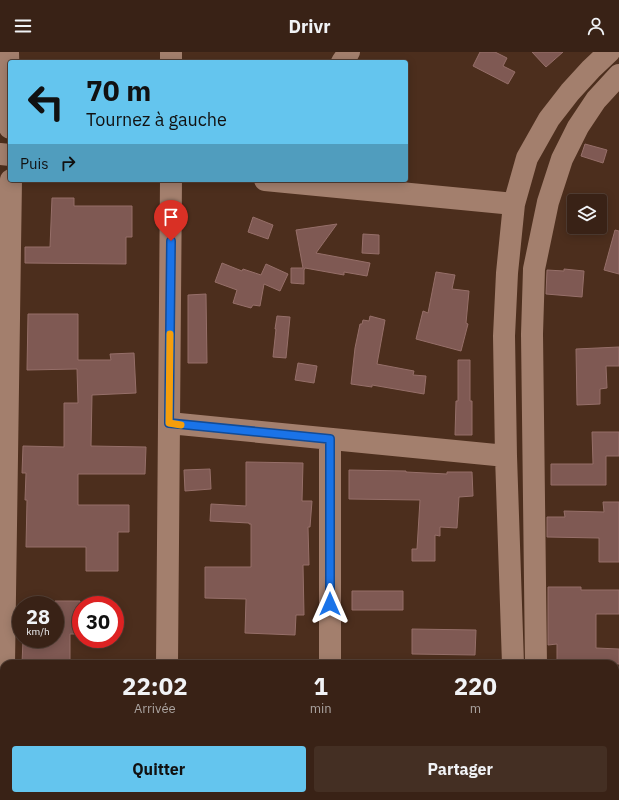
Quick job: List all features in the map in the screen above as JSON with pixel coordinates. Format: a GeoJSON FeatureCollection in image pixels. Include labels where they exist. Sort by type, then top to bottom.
{"type":"FeatureCollection","features":[{"type":"Feature","properties":{"kind":"street"},"geometry":{"type":"LineString","coordinates":[[513,660],[506,456],[504,336],[507,273],[514,204],[527,158],[549,119],[570,92],[609,52]]}},
{"type":"Feature","properties":{"kind":"street"},"geometry":{"type":"LineString","coordinates":[[536,660],[532,334],[534,269],[548,202],[562,159],[578,127],[596,100],[619,75]]}},
{"type":"Feature","properties":{"kind":"street"},"geometry":{"type":"LineString","coordinates":[[4,660],[11,182]]}},
{"type":"Feature","properties":{"kind":"street"},"geometry":{"type":"LineString","coordinates":[[167,660],[171,182]]}},
{"type":"Feature","properties":{"kind":"street"},"geometry":{"type":"LineString","coordinates":[[302,182],[514,204]]}},
{"type":"Feature","properties":{"kind":"street"},"geometry":{"type":"LineString","coordinates":[[169,423],[506,456]]}},
{"type":"Feature","properties":{"kind":"street"},"geometry":{"type":"LineString","coordinates":[[330,439],[330,660]]}},
{"type":"Feature","properties":{"kind":"building"},"geometry":{"type":"Polygon","coordinates":[[[480,52],[495,52],[507,58],[503,66],[515,72],[508,84],[473,66],[480,52]]]}},
{"type":"Feature","properties":{"kind":"building"},"geometry":{"type":"Polygon","coordinates":[[[532,52],[563,52],[546,67],[532,52]]]}},
{"type":"Feature","properties":{"kind":"building"},"geometry":{"type":"Polygon","coordinates":[[[585,144],[607,150],[603,163],[581,156],[585,144]]]}},
{"type":"Feature","properties":{"kind":"building"},"geometry":{"type":"Polygon","coordinates":[[[52,198],[74,198],[74,206],[132,206],[132,237],[126,237],[126,264],[25,263],[25,247],[50,247],[52,198]]]}},
{"type":"Feature","properties":{"kind":"building"},"geometry":{"type":"Polygon","coordinates":[[[253,217],[273,225],[268,239],[248,232],[253,217]]]}},
{"type":"Feature","properties":{"kind":"building"},"geometry":{"type":"Polygon","coordinates":[[[337,224],[316,253],[370,263],[367,276],[344,272],[344,275],[305,268],[304,284],[291,283],[291,268],[303,268],[296,230],[337,224]]]}},
{"type":"Feature","properties":{"kind":"building"},"geometry":{"type":"Polygon","coordinates":[[[615,230],[619,231],[619,274],[604,270],[615,230]]]}},
{"type":"Feature","properties":{"kind":"building"},"geometry":{"type":"Polygon","coordinates":[[[363,234],[379,235],[379,254],[362,253],[363,234]]]}},
{"type":"Feature","properties":{"kind":"building"},"geometry":{"type":"Polygon","coordinates":[[[222,263],[242,271],[243,269],[261,275],[266,264],[288,274],[280,291],[264,284],[260,306],[253,305],[251,308],[233,303],[237,290],[215,282],[222,263]]]}},
{"type":"Feature","properties":{"kind":"building"},"geometry":{"type":"Polygon","coordinates":[[[564,269],[584,271],[582,297],[546,294],[547,270],[564,271],[564,269]]]}},
{"type":"Feature","properties":{"kind":"building"},"geometry":{"type":"Polygon","coordinates":[[[436,272],[455,275],[452,289],[469,291],[466,323],[468,324],[461,351],[416,339],[423,311],[428,313],[436,272]]]}},
{"type":"Feature","properties":{"kind":"building"},"geometry":{"type":"Polygon","coordinates":[[[206,294],[207,363],[188,363],[188,295],[206,294]]]}},
{"type":"Feature","properties":{"kind":"building"},"geometry":{"type":"Polygon","coordinates":[[[28,314],[78,314],[78,360],[111,360],[110,354],[134,353],[136,393],[92,395],[91,446],[146,447],[145,474],[78,474],[78,505],[129,505],[129,532],[118,532],[118,571],[86,571],[86,547],[26,547],[27,500],[25,500],[26,473],[22,473],[23,446],[64,447],[64,403],[78,403],[77,369],[27,370],[28,314]]]}},
{"type":"Feature","properties":{"kind":"building"},"geometry":{"type":"Polygon","coordinates":[[[277,316],[290,317],[286,358],[273,357],[277,316]]]}},
{"type":"Feature","properties":{"kind":"building"},"geometry":{"type":"Polygon","coordinates":[[[370,316],[385,320],[377,364],[414,371],[413,375],[426,376],[424,394],[372,385],[372,387],[351,384],[355,348],[360,324],[362,324],[363,320],[369,321],[370,316]]]}},
{"type":"Feature","properties":{"kind":"building"},"geometry":{"type":"Polygon","coordinates":[[[619,347],[619,366],[606,366],[607,388],[600,389],[600,404],[577,405],[576,349],[619,347]]]}},
{"type":"Feature","properties":{"kind":"building"},"geometry":{"type":"Polygon","coordinates":[[[458,360],[470,360],[472,435],[455,435],[456,401],[458,401],[458,360]]]}},
{"type":"Feature","properties":{"kind":"building"},"geometry":{"type":"Polygon","coordinates":[[[298,363],[317,366],[314,383],[295,380],[298,363]]]}},
{"type":"Feature","properties":{"kind":"building"},"geometry":{"type":"Polygon","coordinates":[[[592,432],[619,432],[619,456],[606,456],[606,485],[551,485],[551,464],[593,464],[592,432]]]}},
{"type":"Feature","properties":{"kind":"building"},"geometry":{"type":"Polygon","coordinates":[[[246,462],[303,463],[302,501],[312,501],[310,527],[308,527],[309,565],[303,565],[304,615],[296,615],[295,635],[245,633],[246,599],[205,598],[205,567],[251,567],[251,524],[210,521],[211,504],[246,506],[246,462]]]}},
{"type":"Feature","properties":{"kind":"building"},"geometry":{"type":"Polygon","coordinates":[[[210,469],[211,489],[185,491],[184,470],[210,469]]]}},
{"type":"Feature","properties":{"kind":"building"},"geometry":{"type":"Polygon","coordinates":[[[349,470],[406,471],[447,474],[447,472],[472,472],[473,496],[459,497],[457,528],[440,527],[440,536],[435,535],[435,561],[412,561],[412,549],[417,549],[420,500],[349,499],[349,470]]]}},
{"type":"Feature","properties":{"kind":"building"},"geometry":{"type":"Polygon","coordinates":[[[603,502],[619,502],[619,562],[599,562],[599,538],[547,537],[547,517],[565,517],[564,511],[604,512],[603,502]]]}},
{"type":"Feature","properties":{"kind":"building"},"geometry":{"type":"Polygon","coordinates":[[[548,587],[581,587],[581,590],[619,590],[619,614],[596,614],[596,648],[619,649],[619,660],[557,660],[557,644],[548,645],[548,587]]]}},
{"type":"Feature","properties":{"kind":"building"},"geometry":{"type":"Polygon","coordinates":[[[352,591],[403,591],[403,610],[352,610],[352,591]]]}},
{"type":"Feature","properties":{"kind":"building"},"geometry":{"type":"Polygon","coordinates":[[[64,601],[72,601],[70,660],[22,660],[23,648],[64,648],[64,601]]]}},
{"type":"Feature","properties":{"kind":"building"},"geometry":{"type":"Polygon","coordinates":[[[412,629],[476,630],[475,655],[412,654],[412,629]]]}},
{"type":"Feature","properties":{"kind":"slow traffic"},"geometry":{"type":"LineString","coordinates":[[170,334],[169,423],[181,425]]}},
{"type":"Feature","properties":{"kind":"route"},"geometry":{"type":"LineString","coordinates":[[171,241],[169,423],[330,439],[330,604]]}}]}
